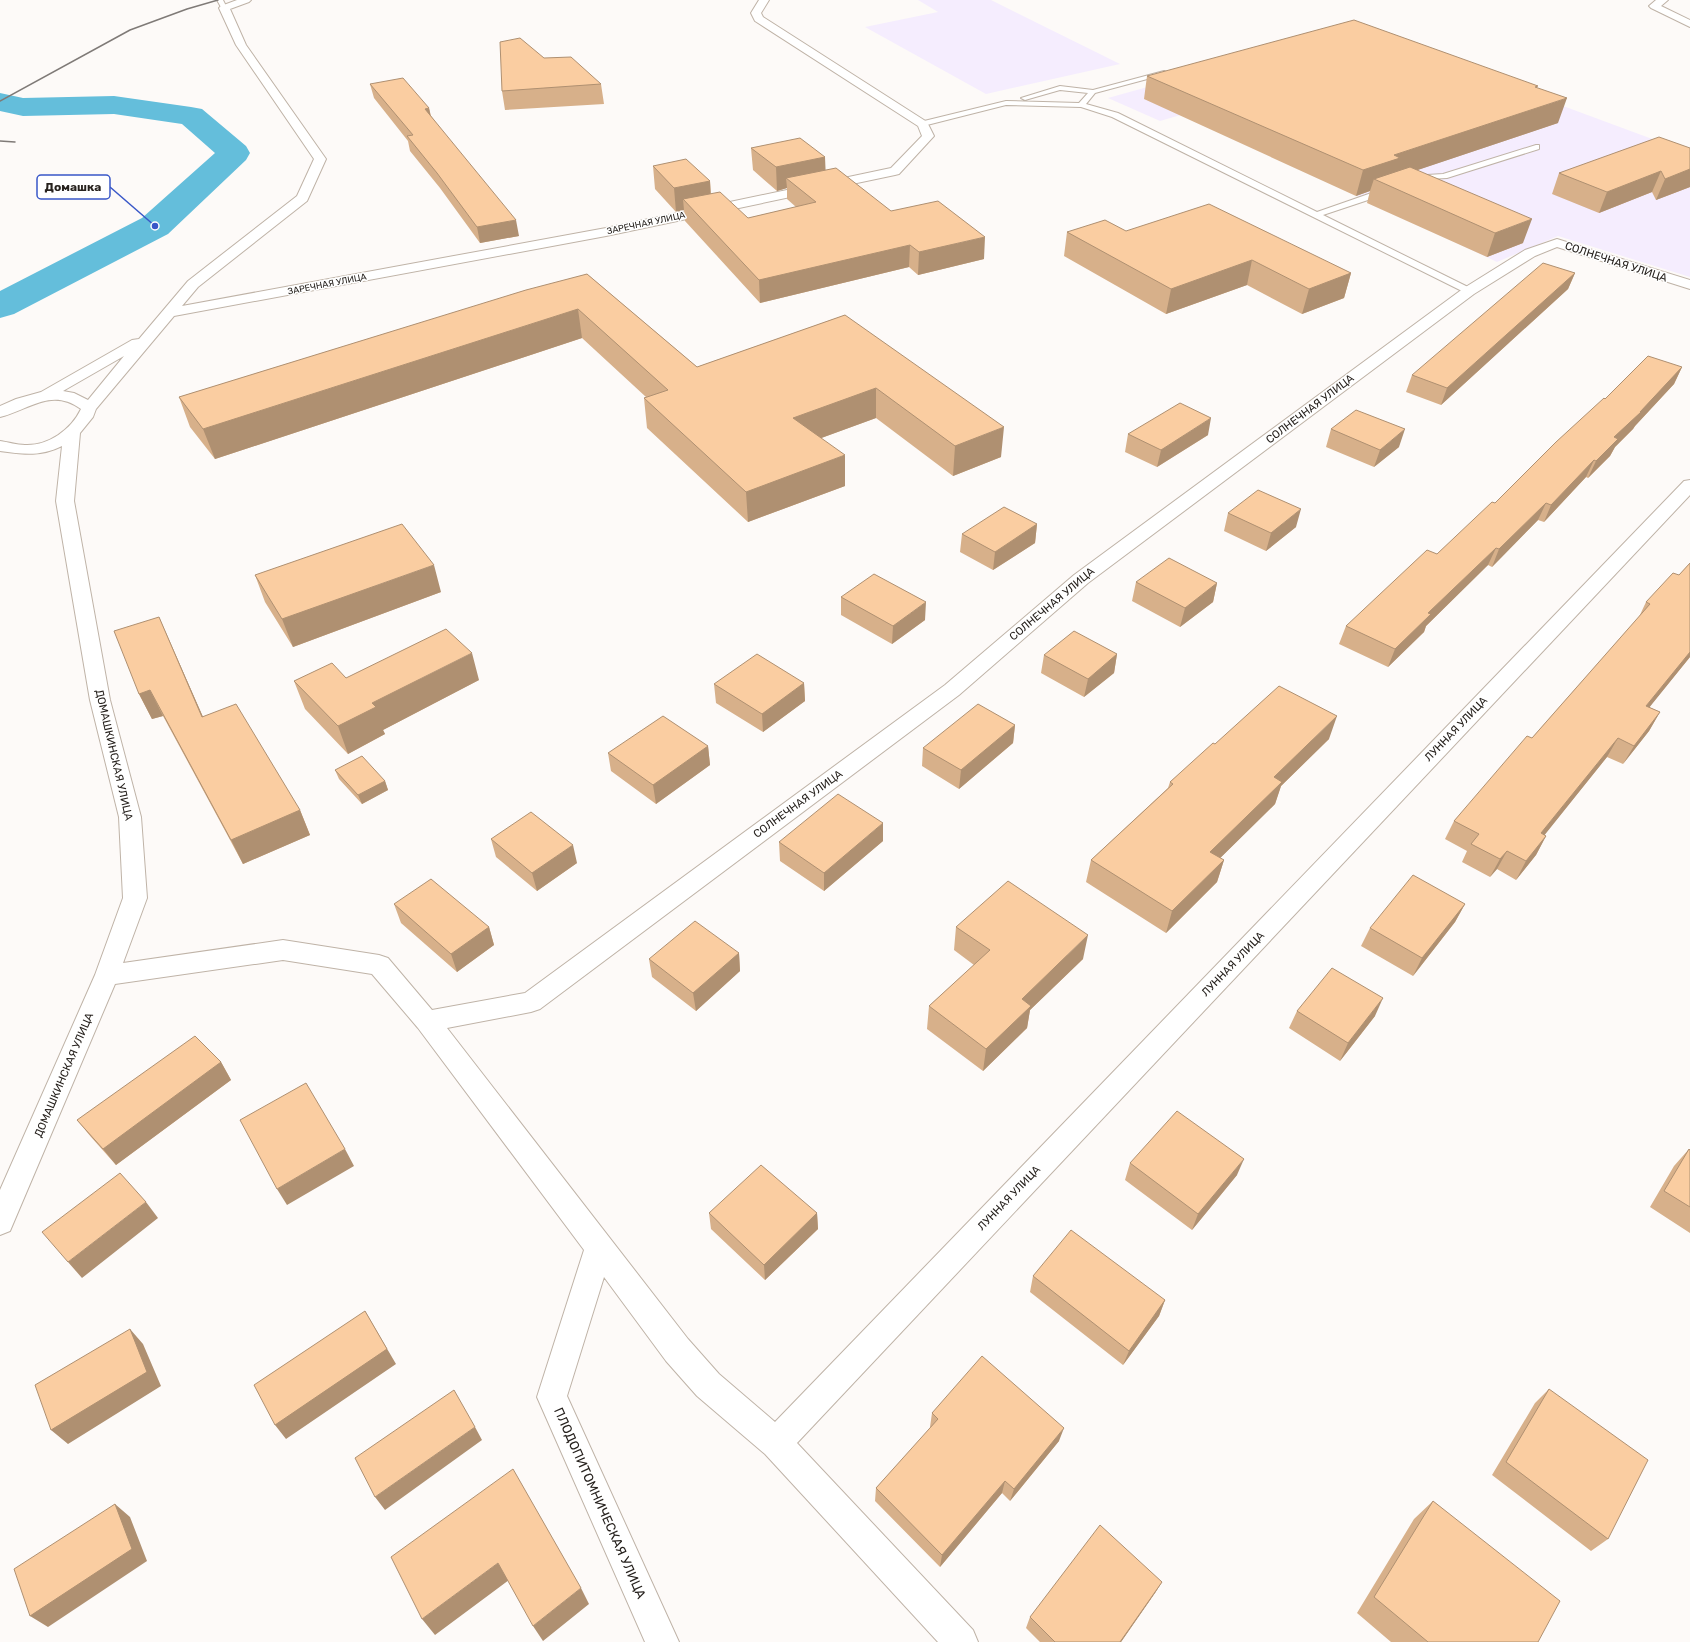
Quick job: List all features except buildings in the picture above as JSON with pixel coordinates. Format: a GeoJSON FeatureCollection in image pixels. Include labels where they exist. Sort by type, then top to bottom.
{"type":"FeatureCollection","features":[{"type":"Feature","properties":{"kind":"street"},"geometry":{"type":"LineString","coordinates":[[0,446],[26,450],[51,445],[72,433],[86,418],[89,408],[193,284],[303,198],[320,159],[241,46],[222,4],[246,0]]}},
{"type":"Feature","properties":{"kind":"street"},"geometry":{"type":"LineString","coordinates":[[764,0],[756,13],[759,19],[923,124]]}},
{"type":"Feature","properties":{"kind":"street"},"geometry":{"type":"LineString","coordinates":[[1663,0],[1654,6],[1690,24]]}},
{"type":"Feature","properties":{"kind":"street","name":"ЗАРЕЧНАЯ УЛИЦА"},"geometry":{"type":"LineString","coordinates":[[168,314],[606,232],[895,171],[928,136],[923,124]]}},
{"type":"Feature","properties":{"kind":"street","name":"СОЛНЕЧНАЯ УЛИЦА"},"geometry":{"type":"LineString","coordinates":[[427,1021],[531,1002],[952,690],[1081,578],[1469,291],[1530,254],[1557,243],[1690,285]]}},
{"type":"Feature","properties":{"kind":"street"},"geometry":{"type":"LineString","coordinates":[[0,412],[28,399],[47,394],[149,337]]}},
{"type":"Feature","properties":{"kind":"street"},"geometry":{"type":"LineString","coordinates":[[47,394],[71,397],[83,402],[89,408]]}},
{"type":"Feature","properties":{"kind":"street","name":"ДОМАШКИНСКАЯ УЛИЦА"},"geometry":{"type":"LineString","coordinates":[[0,1222],[107,975],[135,898],[130,817],[100,700],[66,501],[72,433]]}},
{"type":"Feature","properties":{"kind":"street","name":"ЛУННАЯ УЛИЦА"},"geometry":{"type":"LineString","coordinates":[[776,1443],[1690,484]]}},
{"type":"Feature","properties":{"kind":"street"},"geometry":{"type":"LineString","coordinates":[[107,975],[283,950],[379,965],[427,1021],[677,1350],[708,1385],[776,1443],[961,1642]]}},
{"type":"Feature","properties":{"kind":"street","name":"ПЛОДОПИТОМНИЧЕСКАЯ УЛИЦА"},"geometry":{"type":"LineString","coordinates":[[599,1248],[552,1397],[662,1642]]}},
{"type":"Feature","properties":{"kind":"lane"},"geometry":{"type":"LineString","coordinates":[[923,124],[1060,88],[1093,92],[1170,72]]}},
{"type":"Feature","properties":{"kind":"lane"},"geometry":{"type":"LineString","coordinates":[[1081,105],[1093,92]]}},
{"type":"Feature","properties":{"kind":"lane"},"geometry":{"type":"LineString","coordinates":[[1006,103],[1081,105],[1116,115],[1469,291]]}},
{"type":"Feature","properties":{"kind":"lane"},"geometry":{"type":"LineString","coordinates":[[1316,215],[1427,177],[1444,176],[1536,147]]}},
{"type":"Feature","properties":{"kind":"shaded area"},"geometry":{"type":"Polygon","coordinates":[[[918,0],[991,0],[1120,64],[986,94],[865,27],[938,12],[918,0]]]}},
{"type":"Feature","properties":{"kind":"shaded area"},"geometry":{"type":"Polygon","coordinates":[[[1355,29],[1690,153],[1690,277],[1558,236],[1497,262],[1184,114],[1160,121],[1108,98],[1355,29]]]}},
{"type":"Feature","properties":{"kind":"waterway"},"geometry":{"type":"LineString","coordinates":[[0,102],[23,107],[114,105],[191,116],[234,153],[155,226],[0,306]]}},
{"type":"Feature","properties":{"kind":"railway"},"geometry":{"type":"LineString","coordinates":[[0,101],[130,30],[187,9],[218,0]]}},
{"type":"Feature","properties":{"kind":"railway"},"geometry":{"type":"LineString","coordinates":[[0,141],[15,142]]}},
{"type":"Feature","properties":{"kind":"place","name":"Домашка"},"geometry":{"type":"Point","coordinates":[155,226]}}]}
